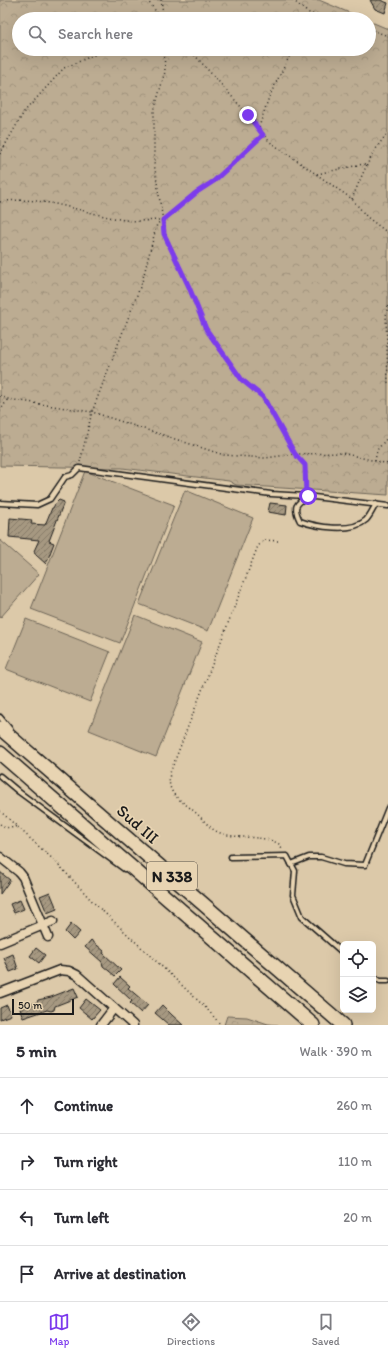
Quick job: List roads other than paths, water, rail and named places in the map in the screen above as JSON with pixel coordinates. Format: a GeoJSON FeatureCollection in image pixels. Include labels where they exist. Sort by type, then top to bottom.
{"type":"FeatureCollection","features":[{"type":"Feature","properties":{"kind":"highway","name":"Sud III"},"geometry":{"type":"LineString","coordinates":[[0,728],[343,1025]]}},
{"type":"Feature","properties":{"kind":"highway","name":"N 338"},"geometry":{"type":"LineString","coordinates":[[0,753],[313,1025]]}},
{"type":"Feature","properties":{"kind":"street"},"geometry":{"type":"LineString","coordinates":[[0,857],[23,877],[48,938]]}},
{"type":"Feature","properties":{"kind":"street"},"geometry":{"type":"LineString","coordinates":[[0,943],[52,921]]}},
{"type":"Feature","properties":{"kind":"street"},"geometry":{"type":"LineString","coordinates":[[0,992],[60,970],[69,971],[77,975],[133,1025]]}},
{"type":"Feature","properties":{"kind":"street"},"geometry":{"type":"LineString","coordinates":[[102,1025],[114,1008]]}},
{"type":"Feature","properties":{"kind":"lane"},"geometry":{"type":"LineString","coordinates":[[0,503],[37,505],[50,499],[65,477],[72,475],[79,468],[271,494],[307,496],[388,506]]}},
{"type":"Feature","properties":{"kind":"lane"},"geometry":{"type":"LineString","coordinates":[[307,496],[297,503],[296,513],[300,522],[312,526],[330,528],[354,526],[366,520],[376,504]]}},
{"type":"Feature","properties":{"kind":"lane"},"geometry":{"type":"LineString","coordinates":[[0,717],[28,753]]}},
{"type":"Feature","properties":{"kind":"lane"},"geometry":{"type":"LineString","coordinates":[[0,776],[19,792],[128,872]]}},
{"type":"Feature","properties":{"kind":"lane"},"geometry":{"type":"LineString","coordinates":[[292,864],[309,857],[321,858],[344,864],[365,865],[388,808]]}},
{"type":"Feature","properties":{"kind":"lane"},"geometry":{"type":"LineString","coordinates":[[232,857],[287,856],[295,871],[293,895],[302,917],[340,950]]}},
{"type":"Feature","properties":{"kind":"lane"},"geometry":{"type":"LineString","coordinates":[[135,877],[179,909]]}},
{"type":"Feature","properties":{"kind":"lane"},"geometry":{"type":"LineString","coordinates":[[374,977],[380,981],[388,981]]}}]}
